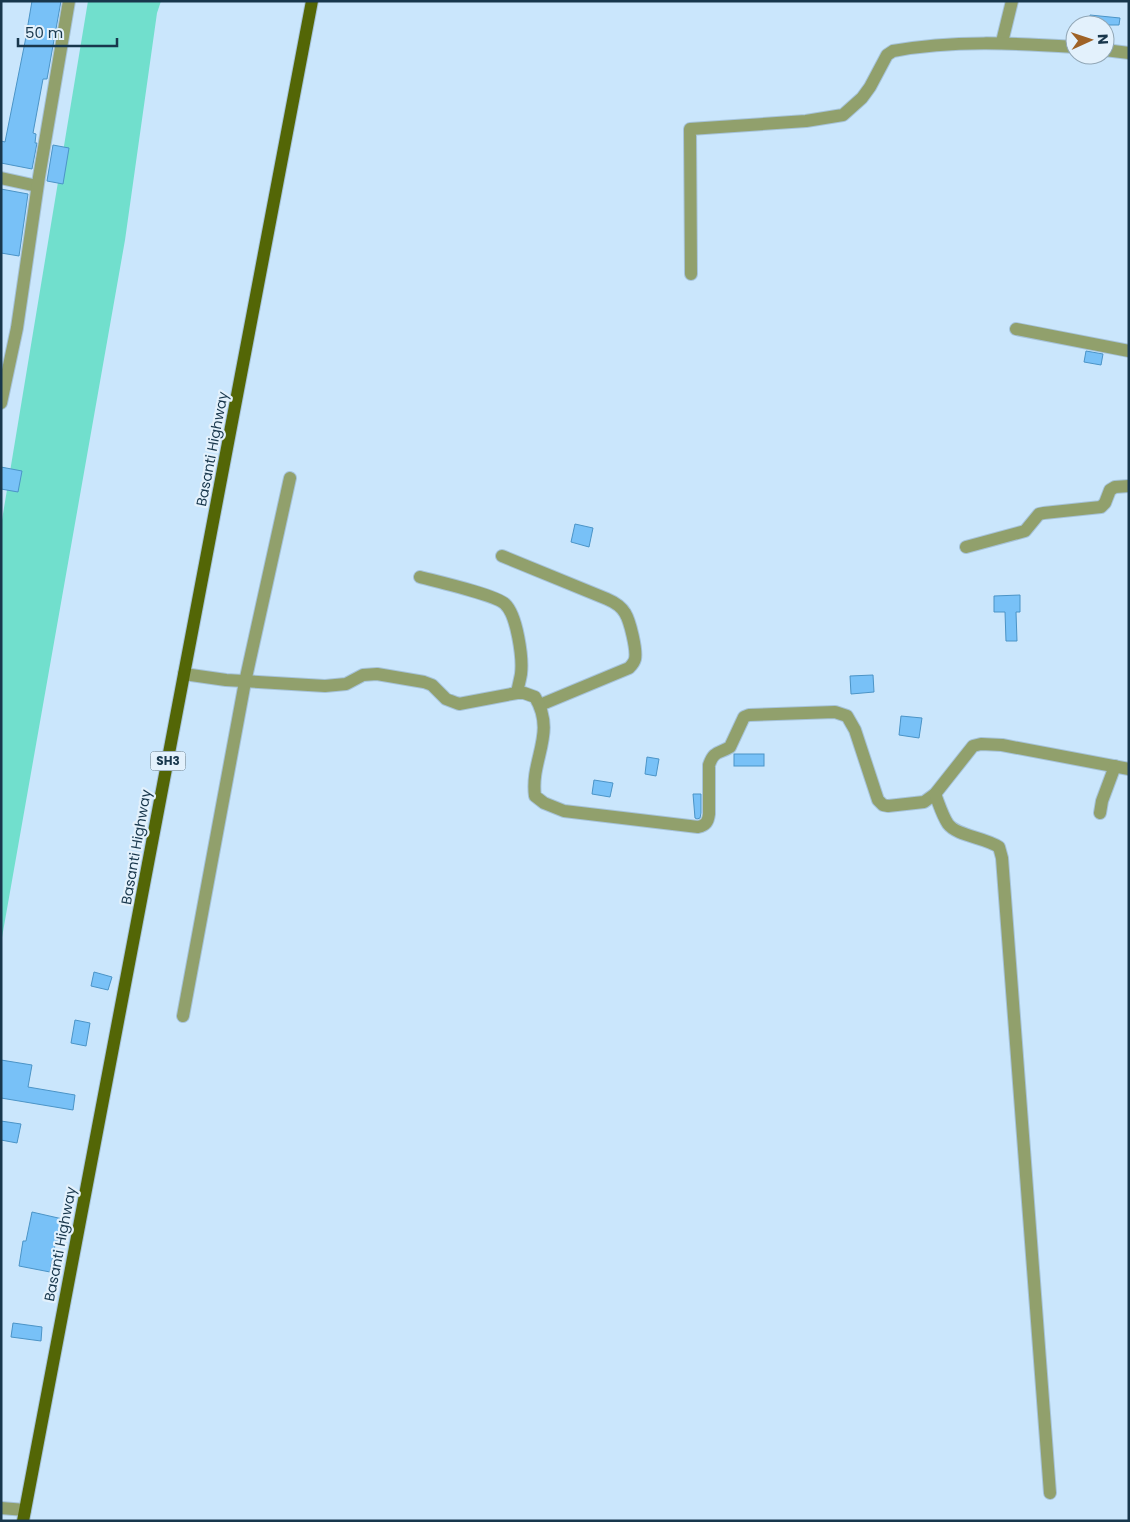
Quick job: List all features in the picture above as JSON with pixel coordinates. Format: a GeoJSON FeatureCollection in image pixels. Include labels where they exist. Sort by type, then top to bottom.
{"type":"FeatureCollection","features":[{"type":"Feature","properties":{"kind":"main road","name":"Basanti Highway"},"geometry":{"type":"LineString","coordinates":[[24,1516],[312,1]]}},
{"type":"Feature","properties":{"kind":"street"},"geometry":{"type":"LineString","coordinates":[[1,403],[4,372],[17,328],[37,186],[69,1]]}},
{"type":"Feature","properties":{"kind":"street"},"geometry":{"type":"LineString","coordinates":[[1002,42],[1012,1]]}},
{"type":"Feature","properties":{"kind":"street"},"geometry":{"type":"LineString","coordinates":[[691,274],[690,128],[806,121],[843,115],[862,98],[870,87],[886,55],[893,51],[1002,42],[1065,46]]}},
{"type":"Feature","properties":{"kind":"street"},"geometry":{"type":"LineString","coordinates":[[1115,51],[1129,53]]}},
{"type":"Feature","properties":{"kind":"street"},"geometry":{"type":"LineString","coordinates":[[1,178],[37,186]]}},
{"type":"Feature","properties":{"kind":"street"},"geometry":{"type":"LineString","coordinates":[[1016,329],[1129,351]]}},
{"type":"Feature","properties":{"kind":"street"},"geometry":{"type":"LineString","coordinates":[[183,1016],[290,478]]}},
{"type":"Feature","properties":{"kind":"street"},"geometry":{"type":"LineString","coordinates":[[966,547],[1025,531],[1039,514],[1044,512],[1101,508],[1110,490],[1115,487],[1129,486]]}},
{"type":"Feature","properties":{"kind":"street"},"geometry":{"type":"LineString","coordinates":[[502,556],[607,599],[625,612],[629,624],[636,657],[634,663],[629,668],[542,710]]}},
{"type":"Feature","properties":{"kind":"street"},"geometry":{"type":"LineString","coordinates":[[420,577],[491,597],[504,603],[511,613],[520,651],[521,674],[516,693]]}},
{"type":"Feature","properties":{"kind":"street"},"geometry":{"type":"LineString","coordinates":[[184,674],[250,682],[336,685],[346,684],[363,675],[377,674],[424,682],[432,685],[446,699],[459,704],[524,693],[535,697],[542,710],[543,742],[533,783],[535,796],[544,803],[574,812],[698,827],[708,822],[710,764],[712,757],[716,752],[730,747],[744,718],[756,714],[824,712],[841,713],[847,716],[851,722],[878,800],[883,805],[888,806],[924,802],[935,794],[973,746],[981,744],[1002,744],[1129,769]]}},
{"type":"Feature","properties":{"kind":"street"},"geometry":{"type":"LineString","coordinates":[[1100,813],[1102,801],[1115,766]]}},
{"type":"Feature","properties":{"kind":"street"},"geometry":{"type":"LineString","coordinates":[[935,794],[942,814],[949,825],[956,831],[989,841],[999,847],[1002,858],[1050,1494]]}},
{"type":"Feature","properties":{"kind":"street"},"geometry":{"type":"LineString","coordinates":[[1,1508],[24,1516]]}},
{"type":"Feature","properties":{"kind":"shaded area"},"geometry":{"type":"Polygon","coordinates":[[[88,1],[161,1],[157,13],[125,240],[1,943],[1,526],[88,1]]]}},
{"type":"Feature","properties":{"kind":"building"},"geometry":{"type":"Polygon","coordinates":[[[32,1],[61,1],[47,79],[43,79],[33,133],[36,134],[35,143],[37,143],[32,169],[1,163],[1,141],[5,142],[32,1]]]}},
{"type":"Feature","properties":{"kind":"building"},"geometry":{"type":"Polygon","coordinates":[[[1115,18],[1120,18],[1119,25],[1115,25],[1115,18]]]}},
{"type":"Feature","properties":{"kind":"building"},"geometry":{"type":"Polygon","coordinates":[[[53,145],[69,148],[63,184],[47,181],[53,145]]]}},
{"type":"Feature","properties":{"kind":"building"},"geometry":{"type":"Polygon","coordinates":[[[1,189],[28,194],[19,256],[1,253],[1,189]]]}},
{"type":"Feature","properties":{"kind":"building"},"geometry":{"type":"Polygon","coordinates":[[[1086,351],[1103,354],[1101,365],[1084,362],[1086,351]]]}},
{"type":"Feature","properties":{"kind":"building"},"geometry":{"type":"Polygon","coordinates":[[[1,467],[22,471],[18,492],[1,489],[1,467]]]}},
{"type":"Feature","properties":{"kind":"building"},"geometry":{"type":"Polygon","coordinates":[[[575,524],[593,528],[589,547],[571,542],[575,524]]]}},
{"type":"Feature","properties":{"kind":"building"},"geometry":{"type":"Polygon","coordinates":[[[1020,595],[1020,612],[1016,612],[1017,641],[1006,641],[1005,612],[994,612],[994,596],[1020,595]]]}},
{"type":"Feature","properties":{"kind":"building"},"geometry":{"type":"Polygon","coordinates":[[[873,675],[874,692],[851,694],[850,676],[873,675]]]}},
{"type":"Feature","properties":{"kind":"building"},"geometry":{"type":"Polygon","coordinates":[[[901,716],[922,718],[919,738],[899,735],[901,716]]]}},
{"type":"Feature","properties":{"kind":"building"},"geometry":{"type":"Polygon","coordinates":[[[734,754],[764,754],[764,766],[734,766],[734,754]]]}},
{"type":"Feature","properties":{"kind":"building"},"geometry":{"type":"Polygon","coordinates":[[[647,757],[659,759],[656,776],[645,774],[647,757]]]}},
{"type":"Feature","properties":{"kind":"building"},"geometry":{"type":"Polygon","coordinates":[[[594,780],[613,783],[610,797],[592,794],[594,780]]]}},
{"type":"Feature","properties":{"kind":"building"},"geometry":{"type":"Polygon","coordinates":[[[693,794],[701,794],[701,813],[700,818],[697,819],[695,818],[693,794]]]}},
{"type":"Feature","properties":{"kind":"building"},"geometry":{"type":"Polygon","coordinates":[[[94,972],[112,977],[108,990],[91,986],[94,972]]]}},
{"type":"Feature","properties":{"kind":"building"},"geometry":{"type":"Polygon","coordinates":[[[75,1020],[90,1023],[86,1046],[71,1043],[75,1020]]]}},
{"type":"Feature","properties":{"kind":"building"},"geometry":{"type":"Polygon","coordinates":[[[1,1060],[32,1065],[28,1087],[75,1095],[73,1110],[1,1098],[1,1060]]]}},
{"type":"Feature","properties":{"kind":"building"},"geometry":{"type":"Polygon","coordinates":[[[1,1121],[21,1124],[17,1143],[1,1140],[1,1121]]]}},
{"type":"Feature","properties":{"kind":"building"},"geometry":{"type":"Polygon","coordinates":[[[32,1212],[67,1220],[63,1241],[56,1240],[50,1272],[19,1266],[23,1241],[26,1241],[32,1212]]]}},
{"type":"Feature","properties":{"kind":"building"},"geometry":{"type":"Polygon","coordinates":[[[13,1323],[42,1327],[41,1341],[11,1337],[13,1323]]]}}]}
